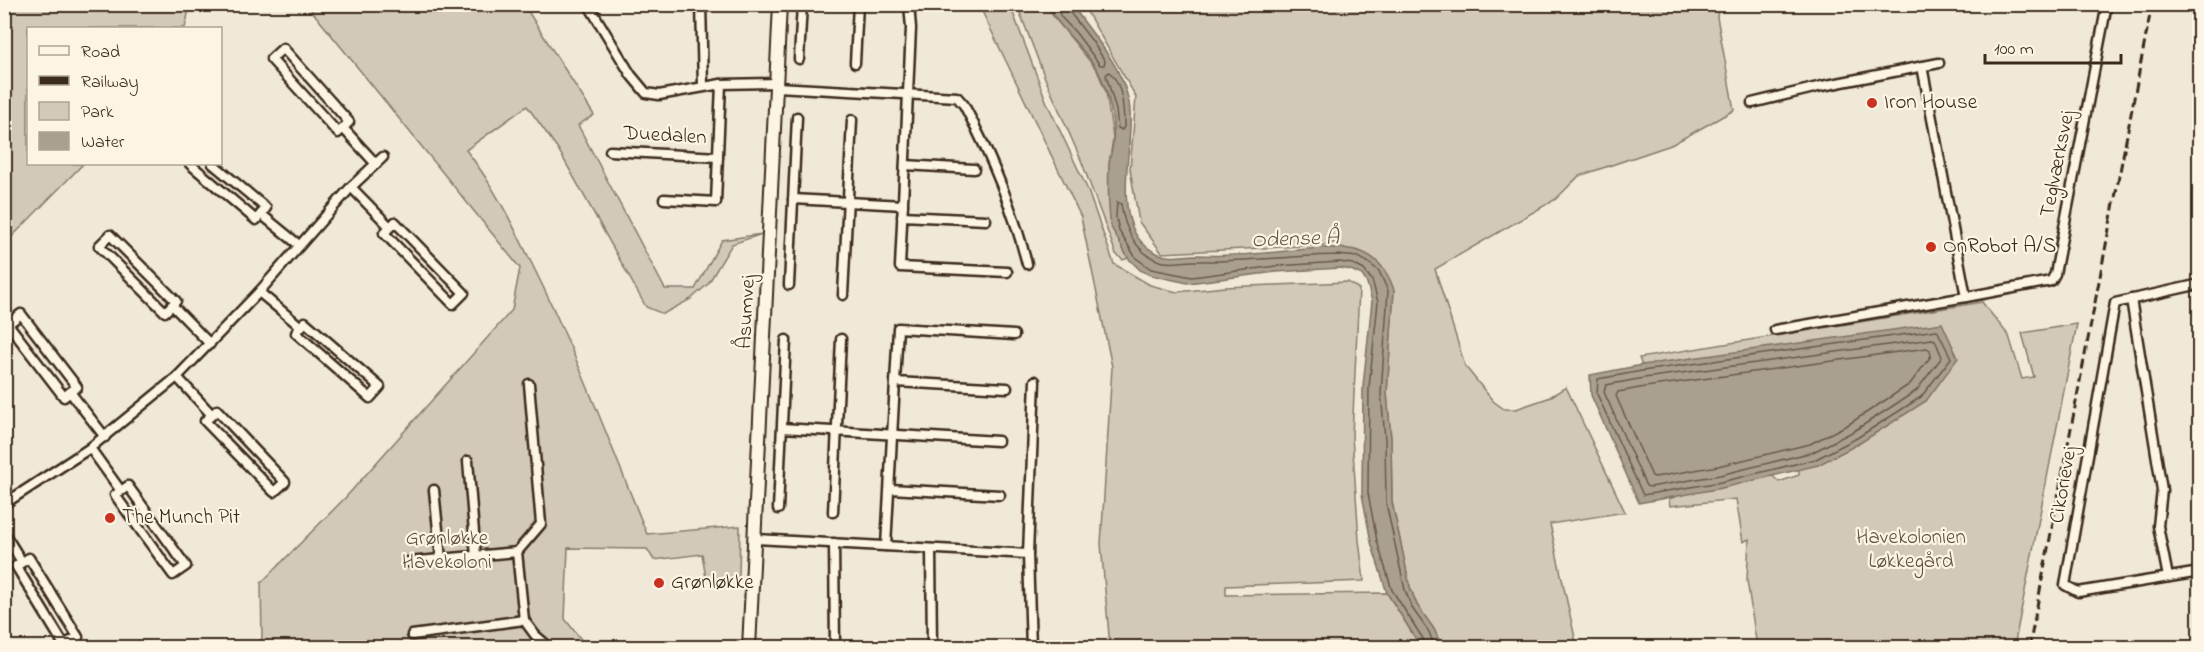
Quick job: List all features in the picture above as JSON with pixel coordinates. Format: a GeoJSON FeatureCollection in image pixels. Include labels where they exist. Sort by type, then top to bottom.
{"type":"FeatureCollection","features":[{"type":"Feature","properties":{"kind":"street","name":"Duedalen"},"geometry":{"type":"LineString","coordinates":[[588,4],[631,75],[646,93],[659,94],[721,84],[777,85]]}},
{"type":"Feature","properties":{"kind":"street"},"geometry":{"type":"LineString","coordinates":[[701,4],[703,86]]}},
{"type":"Feature","properties":{"kind":"street","name":"Åsumvej"},"geometry":{"type":"LineString","coordinates":[[749,648],[780,4]]}},
{"type":"Feature","properties":{"kind":"street"},"geometry":{"type":"LineString","coordinates":[[799,59],[802,4]]}},
{"type":"Feature","properties":{"kind":"street"},"geometry":{"type":"LineString","coordinates":[[855,63],[858,4]]}},
{"type":"Feature","properties":{"kind":"street"},"geometry":{"type":"LineString","coordinates":[[909,4],[911,27],[900,267],[1007,272]]}},
{"type":"Feature","properties":{"kind":"street","name":"Teglværksvej"},"geometry":{"type":"LineString","coordinates":[[1775,330],[2040,285],[2051,281],[2055,274],[2107,4]]}},
{"type":"Feature","properties":{"kind":"street"},"geometry":{"type":"LineString","coordinates":[[283,48],[349,122],[343,128],[338,133],[272,59],[283,48]]}},
{"type":"Feature","properties":{"kind":"street"},"geometry":{"type":"LineString","coordinates":[[1752,103],[1822,86],[1939,63]]}},
{"type":"Feature","properties":{"kind":"street"},"geometry":{"type":"LineString","coordinates":[[1922,66],[1966,297]]}},
{"type":"Feature","properties":{"kind":"street","name":"Duedalen"},"geometry":{"type":"LineString","coordinates":[[664,199],[716,202],[721,84]]}},
{"type":"Feature","properties":{"kind":"street"},"geometry":{"type":"LineString","coordinates":[[777,85],[957,97],[964,105],[979,134],[1005,192],[1027,264]]}},
{"type":"Feature","properties":{"kind":"street","name":"Åsumvej"},"geometry":{"type":"LineString","coordinates":[[789,285],[797,117]]}},
{"type":"Feature","properties":{"kind":"street"},"geometry":{"type":"LineString","coordinates":[[843,295],[852,120]]}},
{"type":"Feature","properties":{"kind":"street"},"geometry":{"type":"LineString","coordinates":[[343,128],[376,164]]}},
{"type":"Feature","properties":{"kind":"street","name":"Duedalen"},"geometry":{"type":"LineString","coordinates":[[610,151],[718,157]]}},
{"type":"Feature","properties":{"kind":"street"},"geometry":{"type":"LineString","coordinates":[[4,504],[105,437],[177,377],[259,292],[351,187],[383,157]]}},
{"type":"Feature","properties":{"kind":"street"},"geometry":{"type":"LineString","coordinates":[[191,165],[256,220],[266,208],[214,165]]}},
{"type":"Feature","properties":{"kind":"street"},"geometry":{"type":"LineString","coordinates":[[905,165],[974,169]]}},
{"type":"Feature","properties":{"kind":"street"},"geometry":{"type":"LineString","coordinates":[[351,187],[390,227]]}},
{"type":"Feature","properties":{"kind":"street"},"geometry":{"type":"LineString","coordinates":[[793,199],[903,205]]}},
{"type":"Feature","properties":{"kind":"street"},"geometry":{"type":"LineString","coordinates":[[261,214],[299,245]]}},
{"type":"Feature","properties":{"kind":"street"},"geometry":{"type":"LineString","coordinates":[[902,216],[986,220]]}},
{"type":"Feature","properties":{"kind":"street"},"geometry":{"type":"LineString","coordinates":[[395,222],[464,293],[453,304],[384,233],[390,227],[395,222]]}},
{"type":"Feature","properties":{"kind":"street"},"geometry":{"type":"LineString","coordinates":[[110,235],[176,301],[172,305],[165,312],[99,246],[110,235]]}},
{"type":"Feature","properties":{"kind":"street"},"geometry":{"type":"LineString","coordinates":[[2168,577],[2158,526],[2162,490],[2131,299],[2199,284]]}},
{"type":"Feature","properties":{"kind":"street"},"geometry":{"type":"LineString","coordinates":[[259,292],[301,327]]}},
{"type":"Feature","properties":{"kind":"street","name":"Cikorievej"},"geometry":{"type":"LineString","coordinates":[[2131,299],[2115,303],[2065,585],[2078,592],[2199,572]]}},
{"type":"Feature","properties":{"kind":"street"},"geometry":{"type":"LineString","coordinates":[[172,305],[210,344]]}},
{"type":"Feature","properties":{"kind":"street"},"geometry":{"type":"LineString","coordinates":[[21,314],[77,387],[70,392],[64,397],[8,324],[21,314]]}},
{"type":"Feature","properties":{"kind":"street"},"geometry":{"type":"LineString","coordinates":[[305,322],[380,387],[370,398],[296,333],[301,327],[305,322]]}},
{"type":"Feature","properties":{"kind":"street"},"geometry":{"type":"LineString","coordinates":[[886,546],[898,328],[1014,334]]}},
{"type":"Feature","properties":{"kind":"street"},"geometry":{"type":"LineString","coordinates":[[833,512],[841,339]]}},
{"type":"Feature","properties":{"kind":"street","name":"Åsumvej"},"geometry":{"type":"LineString","coordinates":[[778,509],[786,340]]}},
{"type":"Feature","properties":{"kind":"street"},"geometry":{"type":"LineString","coordinates":[[177,377],[212,415]]}},
{"type":"Feature","properties":{"kind":"street"},"geometry":{"type":"LineString","coordinates":[[1031,648],[1028,554],[1035,381]]}},
{"type":"Feature","properties":{"kind":"street"},"geometry":{"type":"LineString","coordinates":[[895,382],[1007,388]]}},
{"type":"Feature","properties":{"kind":"street"},"geometry":{"type":"LineString","coordinates":[[408,562],[517,552],[541,524],[529,384]]}},
{"type":"Feature","properties":{"kind":"street"},"geometry":{"type":"LineString","coordinates":[[70,392],[105,437]]}},
{"type":"Feature","properties":{"kind":"street"},"geometry":{"type":"LineString","coordinates":[[217,410],[285,482],[274,492],[205,421],[212,415],[217,410]]}},
{"type":"Feature","properties":{"kind":"street"},"geometry":{"type":"LineString","coordinates":[[782,428],[999,441]]}},
{"type":"Feature","properties":{"kind":"street"},"geometry":{"type":"LineString","coordinates":[[90,448],[121,491]]}},
{"type":"Feature","properties":{"kind":"street"},"geometry":{"type":"LineString","coordinates":[[468,460],[476,556]]}},
{"type":"Feature","properties":{"kind":"street"},"geometry":{"type":"LineString","coordinates":[[128,486],[186,566],[173,575],[115,495],[121,491],[128,486]]}},
{"type":"Feature","properties":{"kind":"street"},"geometry":{"type":"LineString","coordinates":[[890,489],[1000,495]]}},
{"type":"Feature","properties":{"kind":"street"},"geometry":{"type":"LineString","coordinates":[[434,490],[441,559]]}},
{"type":"Feature","properties":{"kind":"street"},"geometry":{"type":"LineString","coordinates":[[4,533],[22,562]]}},
{"type":"Feature","properties":{"kind":"street"},"geometry":{"type":"LineString","coordinates":[[756,539],[1028,554]]}},
{"type":"Feature","properties":{"kind":"street"},"geometry":{"type":"LineString","coordinates":[[834,543],[835,648]]}},
{"type":"Feature","properties":{"kind":"street"},"geometry":{"type":"LineString","coordinates":[[931,549],[932,648]]}},
{"type":"Feature","properties":{"kind":"street"},"geometry":{"type":"LineString","coordinates":[[517,552],[524,620],[535,635],[550,648]]}},
{"type":"Feature","properties":{"kind":"street"},"geometry":{"type":"LineString","coordinates":[[29,558],[78,637],[64,645],[16,566],[22,562],[29,558]]}},
{"type":"Feature","properties":{"kind":"street"},"geometry":{"type":"LineString","coordinates":[[412,634],[524,620]]}},
{"type":"Feature","properties":{"kind":"green space"},"geometry":{"type":"Polygon","coordinates":[[[5,4],[190,5],[185,27],[27,27],[27,165],[82,165],[5,244],[5,4]]]}},
{"type":"Feature","properties":{"kind":"green space","name":"Grønløkke Havekoloni"},"geometry":{"type":"Polygon","coordinates":[[[307,5],[524,5],[594,115],[578,125],[665,289],[695,289],[722,240],[762,234],[732,244],[708,284],[691,299],[663,314],[646,307],[558,149],[527,106],[466,150],[502,205],[548,297],[647,534],[740,526],[739,577],[706,578],[702,554],[654,560],[647,549],[568,548],[565,619],[587,647],[248,648],[262,639],[261,583],[346,497],[512,310],[520,268],[307,5]]]}},
{"type":"Feature","properties":{"kind":"green space"},"geometry":{"type":"Polygon","coordinates":[[[979,5],[1010,5],[1047,103],[1087,188],[1114,264],[1150,285],[1177,292],[1225,287],[1348,282],[1359,289],[1352,436],[1364,581],[1226,586],[1226,595],[1387,593],[1421,647],[1110,647],[1101,544],[1112,367],[1081,217],[979,5]]]}},
{"type":"Feature","properties":{"kind":"green space"},"geometry":{"type":"Polygon","coordinates":[[[1017,5],[1048,5],[1053,16],[1097,70],[1106,92],[1113,138],[1109,166],[1111,226],[1128,258],[1123,260],[1116,254],[1081,160],[1045,78],[1017,5]]]}},
{"type":"Feature","properties":{"kind":"green space"},"geometry":{"type":"Polygon","coordinates":[[[1083,5],[1719,5],[1717,17],[1734,110],[1671,145],[1579,176],[1556,199],[1435,269],[1465,366],[1493,401],[1504,409],[1516,409],[1548,398],[1566,387],[1625,512],[1550,524],[1577,647],[1442,647],[1434,629],[1417,605],[1410,587],[1392,502],[1391,439],[1387,393],[1394,290],[1359,251],[1338,249],[1338,242],[1324,245],[1162,253],[1139,222],[1130,169],[1136,97],[1083,5]]]}},
{"type":"Feature","properties":{"kind":"green space","name":"Havekolonien Løkkegård"},"geometry":{"type":"Polygon","coordinates":[[[1982,302],[2009,336],[2022,379],[2034,377],[2022,333],[2077,324],[2014,647],[1757,647],[1747,580],[1749,539],[1743,542],[1736,499],[1670,506],[1669,499],[1761,465],[1779,482],[1799,475],[1799,454],[1643,368],[1639,358],[1982,302]]]}},
{"type":"Feature","properties":{"kind":"water"},"geometry":{"type":"Polygon","coordinates":[[[1048,5],[1072,5],[1112,60],[1124,85],[1130,116],[1127,206],[1132,226],[1142,242],[1159,254],[1172,257],[1246,255],[1318,248],[1349,249],[1372,257],[1389,277],[1394,290],[1387,393],[1391,439],[1392,502],[1410,587],[1417,605],[1434,629],[1442,647],[1421,647],[1387,593],[1371,542],[1362,494],[1363,386],[1372,301],[1367,283],[1362,275],[1340,268],[1276,272],[1188,283],[1150,275],[1140,270],[1128,258],[1111,227],[1108,181],[1113,135],[1111,109],[1106,91],[1095,66],[1059,23],[1048,5]]]}},
{"type":"Feature","properties":{"kind":"water"},"geometry":{"type":"Polygon","coordinates":[[[1942,323],[1958,358],[1926,401],[1860,443],[1818,465],[1722,488],[1639,503],[1591,395],[1590,375],[1642,365],[1942,323]]]}},
{"type":"Feature","properties":{"kind":"railway"},"geometry":{"type":"LineString","coordinates":[[2029,648],[2152,4]]}},
{"type":"Feature","properties":{"kind":"place","name":"Iron House"},"geometry":{"type":"Point","coordinates":[1872,103]}},
{"type":"Feature","properties":{"kind":"place","name":"OnRobot A/S"},"geometry":{"type":"Point","coordinates":[1931,247]}},
{"type":"Feature","properties":{"kind":"place","name":"The Munch Pit"},"geometry":{"type":"Point","coordinates":[110,518]}},
{"type":"Feature","properties":{"kind":"place","name":"Grønløkke"},"geometry":{"type":"Point","coordinates":[659,583]}},
{"type":"Feature","properties":{"kind":"water label","name":"Odense Å"},"geometry":{"type":"Point","coordinates":[1295,240]}}]}
